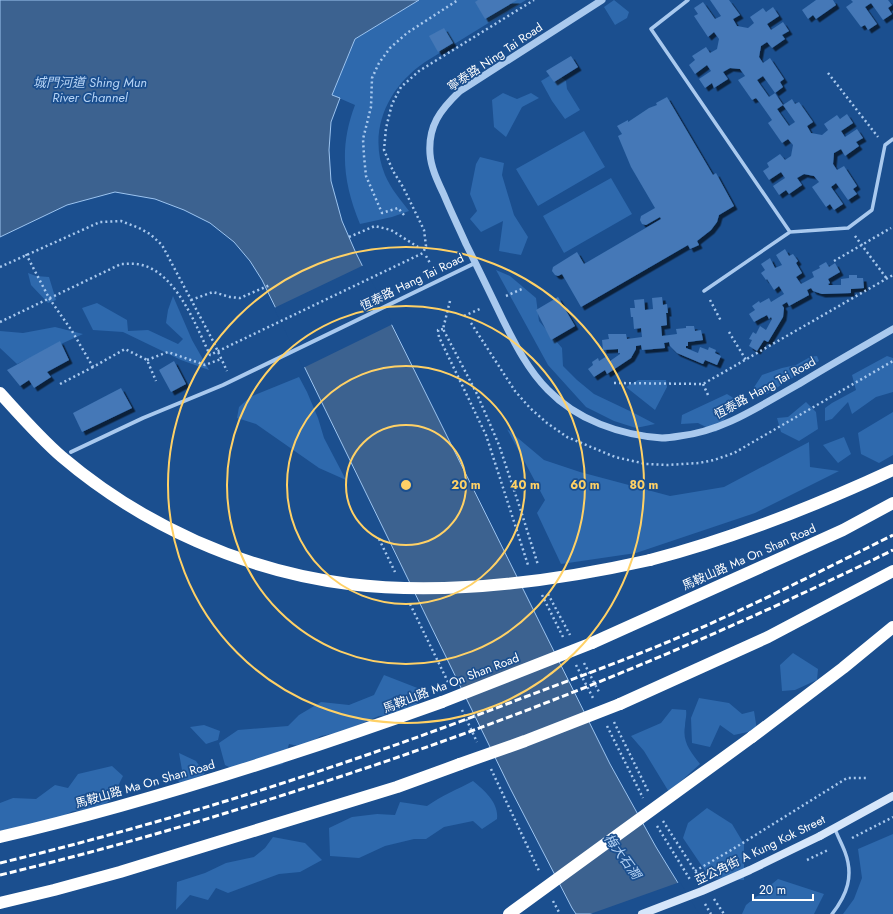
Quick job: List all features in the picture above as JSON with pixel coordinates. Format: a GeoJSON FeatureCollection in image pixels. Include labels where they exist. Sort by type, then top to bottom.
{"type":"FeatureCollection","features":[{"type":"Feature","properties":{"kind":"highway"},"geometry":{"type":"LineString","coordinates":[[0,393],[22,418],[62,457],[133,508],[177,532],[241,559],[282,571],[356,585],[443,588],[489,585],[562,577],[619,567],[650,560],[726,538],[772,522],[893,470]]}},
{"type":"Feature","properties":{"kind":"highway","name":"馬鞍山路 Ma On Shan Road"},"geometry":{"type":"LineString","coordinates":[[0,837],[60,823],[262,764],[442,702],[592,643],[843,530],[893,503]]}},
{"type":"Feature","properties":{"kind":"highway"},"geometry":{"type":"LineString","coordinates":[[0,903],[54,890],[187,852],[398,787],[525,741],[620,704],[768,636],[893,571]]}},
{"type":"Feature","properties":{"kind":"highway"},"geometry":{"type":"LineString","coordinates":[[509,914],[752,737],[843,668],[893,627]]}},
{"type":"Feature","properties":{"kind":"main road","name":"亞公角街 A Kung Kok Street"},"geometry":{"type":"LineString","coordinates":[[642,914],[702,892],[750,870],[820,836],[890,796]]}},
{"type":"Feature","properties":{"kind":"street","name":"寧泰路 Ning Tai Road"},"geometry":{"type":"LineString","coordinates":[[476,263],[434,174],[430,155],[430,138],[435,120],[445,105],[460,91],[602,0]]}},
{"type":"Feature","properties":{"kind":"street"},"geometry":{"type":"LineString","coordinates":[[688,0],[651,29],[790,232]]}},
{"type":"Feature","properties":{"kind":"street"},"geometry":{"type":"LineString","coordinates":[[704,291],[790,232],[848,228],[872,210],[885,146],[893,139]]}},
{"type":"Feature","properties":{"kind":"street","name":"恆泰路 Hang Tai Road"},"geometry":{"type":"LineString","coordinates":[[71,452],[143,418],[231,381],[476,263],[515,344],[531,370],[548,390],[583,416],[606,427],[634,434],[664,438],[705,432],[722,426],[893,329]]}},
{"type":"Feature","properties":{"kind":"street"},"geometry":{"type":"LineString","coordinates":[[832,914],[845,896],[849,881],[846,852],[834,828]]}},
{"type":"Feature","properties":{"kind":"path"},"geometry":{"type":"LineString","coordinates":[[404,215],[398,208],[382,213],[366,176],[363,139],[371,107],[372,78],[379,63],[390,48],[407,33],[458,0]]}},
{"type":"Feature","properties":{"kind":"path","name":"恆泰路 Hang Tai Road"},"geometry":{"type":"LineString","coordinates":[[49,298],[121,264],[131,263],[143,265],[163,278],[176,291],[186,305],[210,355],[423,253],[426,246],[424,230],[403,187],[392,171],[384,150],[386,128],[392,104],[401,87],[419,71],[534,0]]}},
{"type":"Feature","properties":{"kind":"path"},"geometry":{"type":"LineString","coordinates":[[828,73],[885,146]]}},
{"type":"Feature","properties":{"kind":"path"},"geometry":{"type":"LineString","coordinates":[[0,267],[100,222],[121,221],[139,228],[150,234],[162,246],[218,351],[231,381]]}},
{"type":"Feature","properties":{"kind":"path"},"geometry":{"type":"LineString","coordinates":[[349,237],[375,226],[391,230],[418,247]]}},
{"type":"Feature","properties":{"kind":"path"},"geometry":{"type":"LineString","coordinates":[[834,261],[891,228]]}},
{"type":"Feature","properties":{"kind":"path"},"geometry":{"type":"LineString","coordinates":[[862,245],[887,279]]}},
{"type":"Feature","properties":{"kind":"path"},"geometry":{"type":"LineString","coordinates":[[26,254],[49,298],[72,331],[93,367]]}},
{"type":"Feature","properties":{"kind":"path"},"geometry":{"type":"LineString","coordinates":[[426,256],[430,263]]}},
{"type":"Feature","properties":{"kind":"path"},"geometry":{"type":"LineString","coordinates":[[614,383],[703,384],[893,275]]}},
{"type":"Feature","properties":{"kind":"path"},"geometry":{"type":"LineString","coordinates":[[191,300],[213,292],[240,298],[270,285]]}},
{"type":"Feature","properties":{"kind":"path"},"geometry":{"type":"LineString","coordinates":[[704,291],[722,321]]}},
{"type":"Feature","properties":{"kind":"path"},"geometry":{"type":"LineString","coordinates":[[0,322],[49,298]]}},
{"type":"Feature","properties":{"kind":"path"},"geometry":{"type":"LineString","coordinates":[[450,301],[444,329],[477,394],[499,445],[539,567]]}},
{"type":"Feature","properties":{"kind":"path"},"geometry":{"type":"LineString","coordinates":[[471,323],[515,392],[547,423],[567,437],[589,447],[615,457],[646,464],[667,465],[699,463],[714,460],[734,453],[893,361]]}},
{"type":"Feature","properties":{"kind":"path"},"geometry":{"type":"LineString","coordinates":[[444,329],[438,330],[439,336],[486,435],[526,560],[531,571]]}},
{"type":"Feature","properties":{"kind":"path"},"geometry":{"type":"LineString","coordinates":[[729,332],[746,360]]}},
{"type":"Feature","properties":{"kind":"path"},"geometry":{"type":"LineString","coordinates":[[60,384],[125,349],[147,360],[156,381]]}},
{"type":"Feature","properties":{"kind":"path"},"geometry":{"type":"LineString","coordinates":[[147,360],[168,352],[205,365],[221,358]]}},
{"type":"Feature","properties":{"kind":"path"},"geometry":{"type":"LineString","coordinates":[[703,384],[708,395]]}},
{"type":"Feature","properties":{"kind":"path"},"geometry":{"type":"LineString","coordinates":[[379,539],[396,574]]}},
{"type":"Feature","properties":{"kind":"path"},"geometry":{"type":"LineString","coordinates":[[545,587],[573,640]]}},
{"type":"Feature","properties":{"kind":"path"},"geometry":{"type":"LineString","coordinates":[[539,589],[563,638]]}},
{"type":"Feature","properties":{"kind":"path"},"geometry":{"type":"LineString","coordinates":[[410,603],[451,688]]}},
{"type":"Feature","properties":{"kind":"path"},"geometry":{"type":"LineString","coordinates":[[574,660],[595,702]]}},
{"type":"Feature","properties":{"kind":"path"},"geometry":{"type":"LineString","coordinates":[[583,661],[601,697]]}},
{"type":"Feature","properties":{"kind":"path"},"geometry":{"type":"LineString","coordinates":[[462,710],[479,746]]}},
{"type":"Feature","properties":{"kind":"path"},"geometry":{"type":"LineString","coordinates":[[612,718],[651,796]]}},
{"type":"Feature","properties":{"kind":"path"},"geometry":{"type":"LineString","coordinates":[[605,723],[645,801]]}},
{"type":"Feature","properties":{"kind":"path"},"geometry":{"type":"LineString","coordinates":[[489,767],[541,874]]}},
{"type":"Feature","properties":{"kind":"path"},"geometry":{"type":"LineString","coordinates":[[695,871],[847,778],[868,778]]}},
{"type":"Feature","properties":{"kind":"path"},"geometry":{"type":"LineString","coordinates":[[660,816],[703,883]]}},
{"type":"Feature","properties":{"kind":"path"},"geometry":{"type":"LineString","coordinates":[[828,850],[893,817]]}},
{"type":"Feature","properties":{"kind":"path"},"geometry":{"type":"LineString","coordinates":[[656,822],[691,882]]}},
{"type":"Feature","properties":{"kind":"path"},"geometry":{"type":"LineString","coordinates":[[551,896],[560,914]]}},
{"type":"Feature","properties":{"kind":"path"},"geometry":{"type":"LineString","coordinates":[[711,896],[724,914]]}},
{"type":"Feature","properties":{"kind":"path"},"geometry":{"type":"LineString","coordinates":[[703,901],[711,914]]}},
{"type":"Feature","properties":{"kind":"shaded area"},"geometry":{"type":"Polygon","coordinates":[[[419,0],[526,0],[425,62],[412,72],[391,97],[384,111],[380,127],[378,142],[380,159],[387,180],[409,211],[392,217],[360,224],[350,194],[345,165],[347,136],[355,105],[332,95],[355,39],[419,0]]]}},
{"type":"Feature","properties":{"kind":"shaded area"},"geometry":{"type":"Polygon","coordinates":[[[614,0],[629,12],[627,18],[615,25],[604,7],[614,0]]]}},
{"type":"Feature","properties":{"kind":"shaded area"},"geometry":{"type":"Polygon","coordinates":[[[556,72],[566,81],[567,89],[580,110],[565,119],[552,101],[541,81],[556,72]]]}},
{"type":"Feature","properties":{"kind":"shaded area"},"geometry":{"type":"Polygon","coordinates":[[[503,93],[517,99],[531,93],[539,98],[522,107],[506,137],[494,127],[492,100],[503,93]]]}},
{"type":"Feature","properties":{"kind":"shaded area"},"geometry":{"type":"Polygon","coordinates":[[[584,131],[605,167],[538,206],[516,169],[584,131]]]}},
{"type":"Feature","properties":{"kind":"shaded area"},"geometry":{"type":"Polygon","coordinates":[[[480,157],[504,163],[502,175],[514,215],[528,237],[521,255],[499,251],[503,221],[481,232],[470,219],[477,211],[470,194],[476,164],[480,157]]]}},
{"type":"Feature","properties":{"kind":"shaded area"},"geometry":{"type":"Polygon","coordinates":[[[611,178],[632,214],[564,253],[543,216],[611,178]]]}},
{"type":"Feature","properties":{"kind":"shaded area"},"geometry":{"type":"Polygon","coordinates":[[[496,270],[510,276],[536,298],[539,321],[562,348],[563,366],[577,380],[594,394],[655,424],[636,428],[614,421],[586,407],[548,365],[496,270]]]}},
{"type":"Feature","properties":{"kind":"shaded area"},"geometry":{"type":"Polygon","coordinates":[[[28,273],[36,276],[49,277],[56,300],[48,303],[31,285],[28,273]]]}},
{"type":"Feature","properties":{"kind":"shaded area"},"geometry":{"type":"Polygon","coordinates":[[[173,296],[192,340],[209,370],[181,360],[123,332],[93,330],[82,308],[97,303],[127,320],[128,331],[148,330],[178,344],[183,339],[166,323],[168,310],[173,296]]]}},
{"type":"Feature","properties":{"kind":"shaded area"},"geometry":{"type":"Polygon","coordinates":[[[55,327],[83,334],[17,364],[0,348],[0,331],[23,333],[55,327]]]}},
{"type":"Feature","properties":{"kind":"shaded area"},"geometry":{"type":"Polygon","coordinates":[[[817,356],[819,361],[767,394],[754,396],[751,392],[762,375],[796,365],[810,357],[817,356]]]}},
{"type":"Feature","properties":{"kind":"shaded area"},"geometry":{"type":"Polygon","coordinates":[[[887,356],[893,358],[893,392],[876,397],[852,414],[848,402],[832,419],[825,421],[825,408],[856,390],[852,375],[887,356]]]}},
{"type":"Feature","properties":{"kind":"shaded area"},"geometry":{"type":"Polygon","coordinates":[[[299,377],[318,418],[324,438],[346,480],[319,468],[256,424],[237,418],[239,407],[250,397],[299,377]]]}},
{"type":"Feature","properties":{"kind":"shaded area"},"geometry":{"type":"Polygon","coordinates":[[[638,380],[666,380],[667,387],[655,410],[626,387],[638,380]]]}},
{"type":"Feature","properties":{"kind":"shaded area"},"geometry":{"type":"Polygon","coordinates":[[[727,394],[735,399],[737,408],[725,418],[716,432],[698,423],[681,424],[682,415],[727,394]]]}},
{"type":"Feature","properties":{"kind":"shaded area"},"geometry":{"type":"Polygon","coordinates":[[[806,402],[816,412],[818,429],[799,441],[781,432],[777,418],[788,417],[806,402]]]}},
{"type":"Feature","properties":{"kind":"shaded area"},"geometry":{"type":"Polygon","coordinates":[[[893,412],[893,455],[879,463],[861,454],[858,433],[893,412]]]}},
{"type":"Feature","properties":{"kind":"shaded area"},"geometry":{"type":"Polygon","coordinates":[[[507,429],[544,460],[580,472],[670,496],[724,487],[809,442],[810,467],[839,471],[755,513],[636,553],[561,564],[537,513],[545,500],[507,429]]]}},
{"type":"Feature","properties":{"kind":"shaded area"},"geometry":{"type":"Polygon","coordinates":[[[844,437],[851,454],[838,463],[823,445],[844,437]]]}},
{"type":"Feature","properties":{"kind":"shaded area"},"geometry":{"type":"Polygon","coordinates":[[[793,653],[818,669],[817,680],[795,690],[782,691],[780,665],[793,653]]]}},
{"type":"Feature","properties":{"kind":"shaded area"},"geometry":{"type":"Polygon","coordinates":[[[384,675],[420,689],[422,698],[416,705],[393,715],[379,716],[341,732],[321,736],[303,747],[289,744],[283,764],[243,774],[225,765],[219,743],[238,730],[288,726],[299,715],[321,702],[349,705],[374,695],[384,675]]]}},
{"type":"Feature","properties":{"kind":"shaded area"},"geometry":{"type":"Polygon","coordinates":[[[699,698],[729,703],[742,714],[754,711],[757,730],[734,735],[720,725],[710,747],[692,743],[691,718],[699,698]]]}},
{"type":"Feature","properties":{"kind":"shaded area"},"geometry":{"type":"Polygon","coordinates":[[[672,709],[686,710],[684,732],[686,742],[700,764],[669,792],[644,751],[631,736],[661,723],[672,709]]]}},
{"type":"Feature","properties":{"kind":"shaded area"},"geometry":{"type":"Polygon","coordinates":[[[204,725],[220,731],[218,740],[206,744],[190,727],[204,725]]]}},
{"type":"Feature","properties":{"kind":"shaded area"},"geometry":{"type":"Polygon","coordinates":[[[179,753],[196,761],[205,774],[181,783],[173,778],[182,770],[179,753]]]}},
{"type":"Feature","properties":{"kind":"shaded area"},"geometry":{"type":"Polygon","coordinates":[[[112,766],[123,776],[111,800],[100,807],[89,810],[73,811],[51,822],[0,831],[0,803],[13,798],[36,799],[55,785],[68,788],[78,774],[112,766]]]}},
{"type":"Feature","properties":{"kind":"shaded area"},"geometry":{"type":"Polygon","coordinates":[[[473,781],[490,798],[496,808],[497,813],[497,819],[482,829],[473,821],[444,827],[426,839],[414,839],[385,846],[359,858],[330,856],[329,828],[352,817],[377,814],[395,815],[400,802],[427,806],[473,781]]]}},
{"type":"Feature","properties":{"kind":"shaded area"},"geometry":{"type":"Polygon","coordinates":[[[707,808],[732,824],[744,844],[744,880],[710,878],[683,838],[688,823],[707,808]]]}},
{"type":"Feature","properties":{"kind":"shaded area"},"geometry":{"type":"Polygon","coordinates":[[[893,834],[893,914],[843,914],[854,899],[862,878],[858,849],[893,834]]]}},
{"type":"Feature","properties":{"kind":"shaded area"},"geometry":{"type":"Polygon","coordinates":[[[273,837],[305,843],[322,860],[300,872],[279,874],[228,893],[216,888],[208,900],[190,895],[176,910],[177,882],[205,873],[226,863],[254,857],[265,848],[273,837]]]}},
{"type":"Feature","properties":{"kind":"shaded area"},"geometry":{"type":"Polygon","coordinates":[[[778,879],[824,894],[814,914],[742,914],[746,905],[778,879]]]}},
{"type":"Feature","properties":{"kind":"water"},"geometry":{"type":"Polygon","coordinates":[[[0,0],[419,0],[355,39],[332,95],[340,98],[331,122],[329,150],[331,181],[342,221],[355,251],[610,764],[656,847],[697,914],[576,914],[510,788],[262,280],[250,261],[234,242],[210,223],[184,210],[155,199],[115,192],[67,205],[0,237],[0,0]]]}},
{"type":"Feature","properties":{"kind":"pier"},"geometry":{"type":"Polygon","coordinates":[[[364,265],[393,324],[303,368],[274,308],[364,265]]]}},
{"type":"Feature","properties":{"kind":"pier"},"geometry":{"type":"Polygon","coordinates":[[[680,882],[699,914],[590,914],[680,882]]]}},
{"type":"Feature","properties":{"kind":"building"},"geometry":{"type":"Polygon","coordinates":[[[478,0],[517,0],[485,19],[475,2],[478,0]]]}},
{"type":"Feature","properties":{"kind":"building"},"geometry":{"type":"Polygon","coordinates":[[[710,0],[729,0],[740,15],[733,19],[737,26],[748,28],[754,23],[750,17],[763,8],[766,12],[773,7],[779,16],[767,24],[771,30],[783,22],[789,31],[782,35],[785,39],[772,48],[767,42],[761,46],[759,57],[763,63],[770,58],[784,79],[780,82],[783,87],[775,93],[783,105],[792,99],[795,104],[799,102],[813,122],[807,126],[811,133],[822,135],[828,130],[824,124],[837,115],[840,119],[847,114],[853,123],[841,131],[845,137],[857,129],[863,138],[856,142],[859,146],[845,156],[841,149],[834,153],[833,164],[837,170],[844,166],[857,186],[853,189],[857,194],[848,200],[836,183],[831,187],[843,204],[834,210],[830,204],[826,207],[812,187],[819,182],[814,176],[804,174],[797,178],[802,185],[789,194],[786,190],[779,195],[773,186],[785,178],[781,172],[769,180],[763,171],[769,167],[767,163],[780,154],[785,160],[791,156],[793,145],[788,139],[782,143],[768,123],[772,120],[756,98],[752,100],[738,80],[745,76],[740,69],[730,68],[723,72],[728,79],[714,88],[712,83],[705,88],[699,79],[711,71],[707,65],[695,74],[689,65],[695,60],[692,56],[706,47],[710,53],[717,49],[719,39],[714,32],[708,37],[694,16],[698,14],[694,8],[703,2],[715,19],[721,16],[710,0]],[[763,76],[757,80],[769,97],[775,93],[763,76]],[[783,105],[777,109],[789,126],[795,122],[783,105]]]}},
{"type":"Feature","properties":{"kind":"building"},"geometry":{"type":"Polygon","coordinates":[[[816,0],[833,0],[836,5],[816,19],[813,15],[808,19],[802,10],[816,0]]]}},
{"type":"Feature","properties":{"kind":"building"},"geometry":{"type":"Polygon","coordinates":[[[851,0],[888,0],[892,5],[888,8],[892,14],[883,20],[871,3],[865,7],[877,24],[868,30],[865,25],[861,27],[846,7],[853,2],[851,0]]]}},
{"type":"Feature","properties":{"kind":"building"},"geometry":{"type":"Polygon","coordinates":[[[444,28],[453,43],[438,52],[429,36],[444,28]]]}},
{"type":"Feature","properties":{"kind":"building"},"geometry":{"type":"Polygon","coordinates":[[[571,56],[578,67],[554,82],[546,71],[571,56]]]}},
{"type":"Feature","properties":{"kind":"building"},"geometry":{"type":"Polygon","coordinates":[[[667,97],[713,175],[716,173],[734,206],[719,215],[717,222],[711,230],[697,241],[699,245],[690,249],[688,245],[581,307],[562,274],[558,276],[555,275],[552,271],[553,267],[577,252],[584,264],[661,219],[660,217],[646,225],[642,224],[640,220],[641,216],[655,208],[631,167],[618,136],[622,134],[617,126],[628,120],[628,122],[649,108],[657,105],[656,103],[667,97]]]}},
{"type":"Feature","properties":{"kind":"building"},"geometry":{"type":"Polygon","coordinates":[[[785,249],[789,256],[793,254],[798,261],[796,263],[802,273],[796,277],[801,284],[814,277],[812,272],[820,268],[819,266],[826,262],[829,267],[835,263],[840,272],[828,279],[830,283],[828,284],[829,285],[841,285],[841,279],[849,278],[849,275],[857,275],[857,278],[863,278],[864,288],[851,289],[851,293],[822,294],[813,291],[811,288],[807,290],[809,295],[789,306],[787,302],[782,305],[784,308],[783,317],[768,342],[764,340],[757,351],[749,346],[752,340],[749,339],[753,332],[756,334],[760,326],[766,330],[772,319],[771,317],[769,319],[767,315],[754,322],[749,314],[755,310],[752,306],[759,301],[760,303],[769,298],[771,302],[784,294],[779,286],[774,290],[767,279],[766,280],[761,273],[765,270],[761,264],[770,258],[775,268],[782,265],[776,255],[785,249]]]}},
{"type":"Feature","properties":{"kind":"building"},"geometry":{"type":"Polygon","coordinates":[[[558,297],[575,326],[551,340],[536,310],[558,297]]]}},
{"type":"Feature","properties":{"kind":"building"},"geometry":{"type":"Polygon","coordinates":[[[662,297],[663,305],[667,304],[668,313],[666,313],[667,325],[661,326],[662,336],[677,334],[676,329],[686,328],[686,326],[694,326],[695,331],[701,330],[703,340],[688,342],[688,346],[686,346],[686,348],[698,353],[700,347],[708,350],[709,347],[716,350],[715,353],[721,356],[717,365],[705,360],[703,364],[677,353],[670,346],[669,342],[664,343],[665,348],[642,350],[641,345],[636,346],[631,358],[607,374],[605,370],[594,377],[588,369],[593,365],[592,362],[598,358],[599,361],[607,356],[610,361],[620,354],[618,353],[618,349],[603,350],[602,340],[609,339],[608,334],[626,334],[627,339],[642,337],[641,328],[634,329],[633,317],[631,317],[630,308],[635,308],[634,300],[644,299],[645,310],[653,309],[652,298],[662,297]]]}},
{"type":"Feature","properties":{"kind":"building"},"geometry":{"type":"Polygon","coordinates":[[[60,341],[69,360],[47,372],[51,377],[34,388],[29,380],[20,386],[7,370],[60,341]]]}},
{"type":"Feature","properties":{"kind":"building"},"geometry":{"type":"Polygon","coordinates":[[[174,361],[186,384],[171,392],[159,370],[174,361]]]}},
{"type":"Feature","properties":{"kind":"building"},"geometry":{"type":"Polygon","coordinates":[[[121,388],[132,408],[82,432],[73,413],[121,388]]]}},
{"type":"Feature","properties":{"kind":"railway"},"geometry":{"type":"LineString","coordinates":[[0,863],[200,809],[266,789],[396,745],[676,639],[788,587],[893,535]]}},
{"type":"Feature","properties":{"kind":"railway"},"geometry":{"type":"LineString","coordinates":[[0,875],[150,836],[299,790],[375,765],[526,711],[674,651],[821,585],[893,550]]}},
{"type":"Feature","properties":{"kind":"water label","name":"城門河道 Shing Mun River Channel"},"geometry":{"type":"Point","coordinates":[90,90]}},
{"type":"Feature","properties":{"kind":"water label","name":"梅大石澗"},"geometry":{"type":"Point","coordinates":[623,856]}}]}
